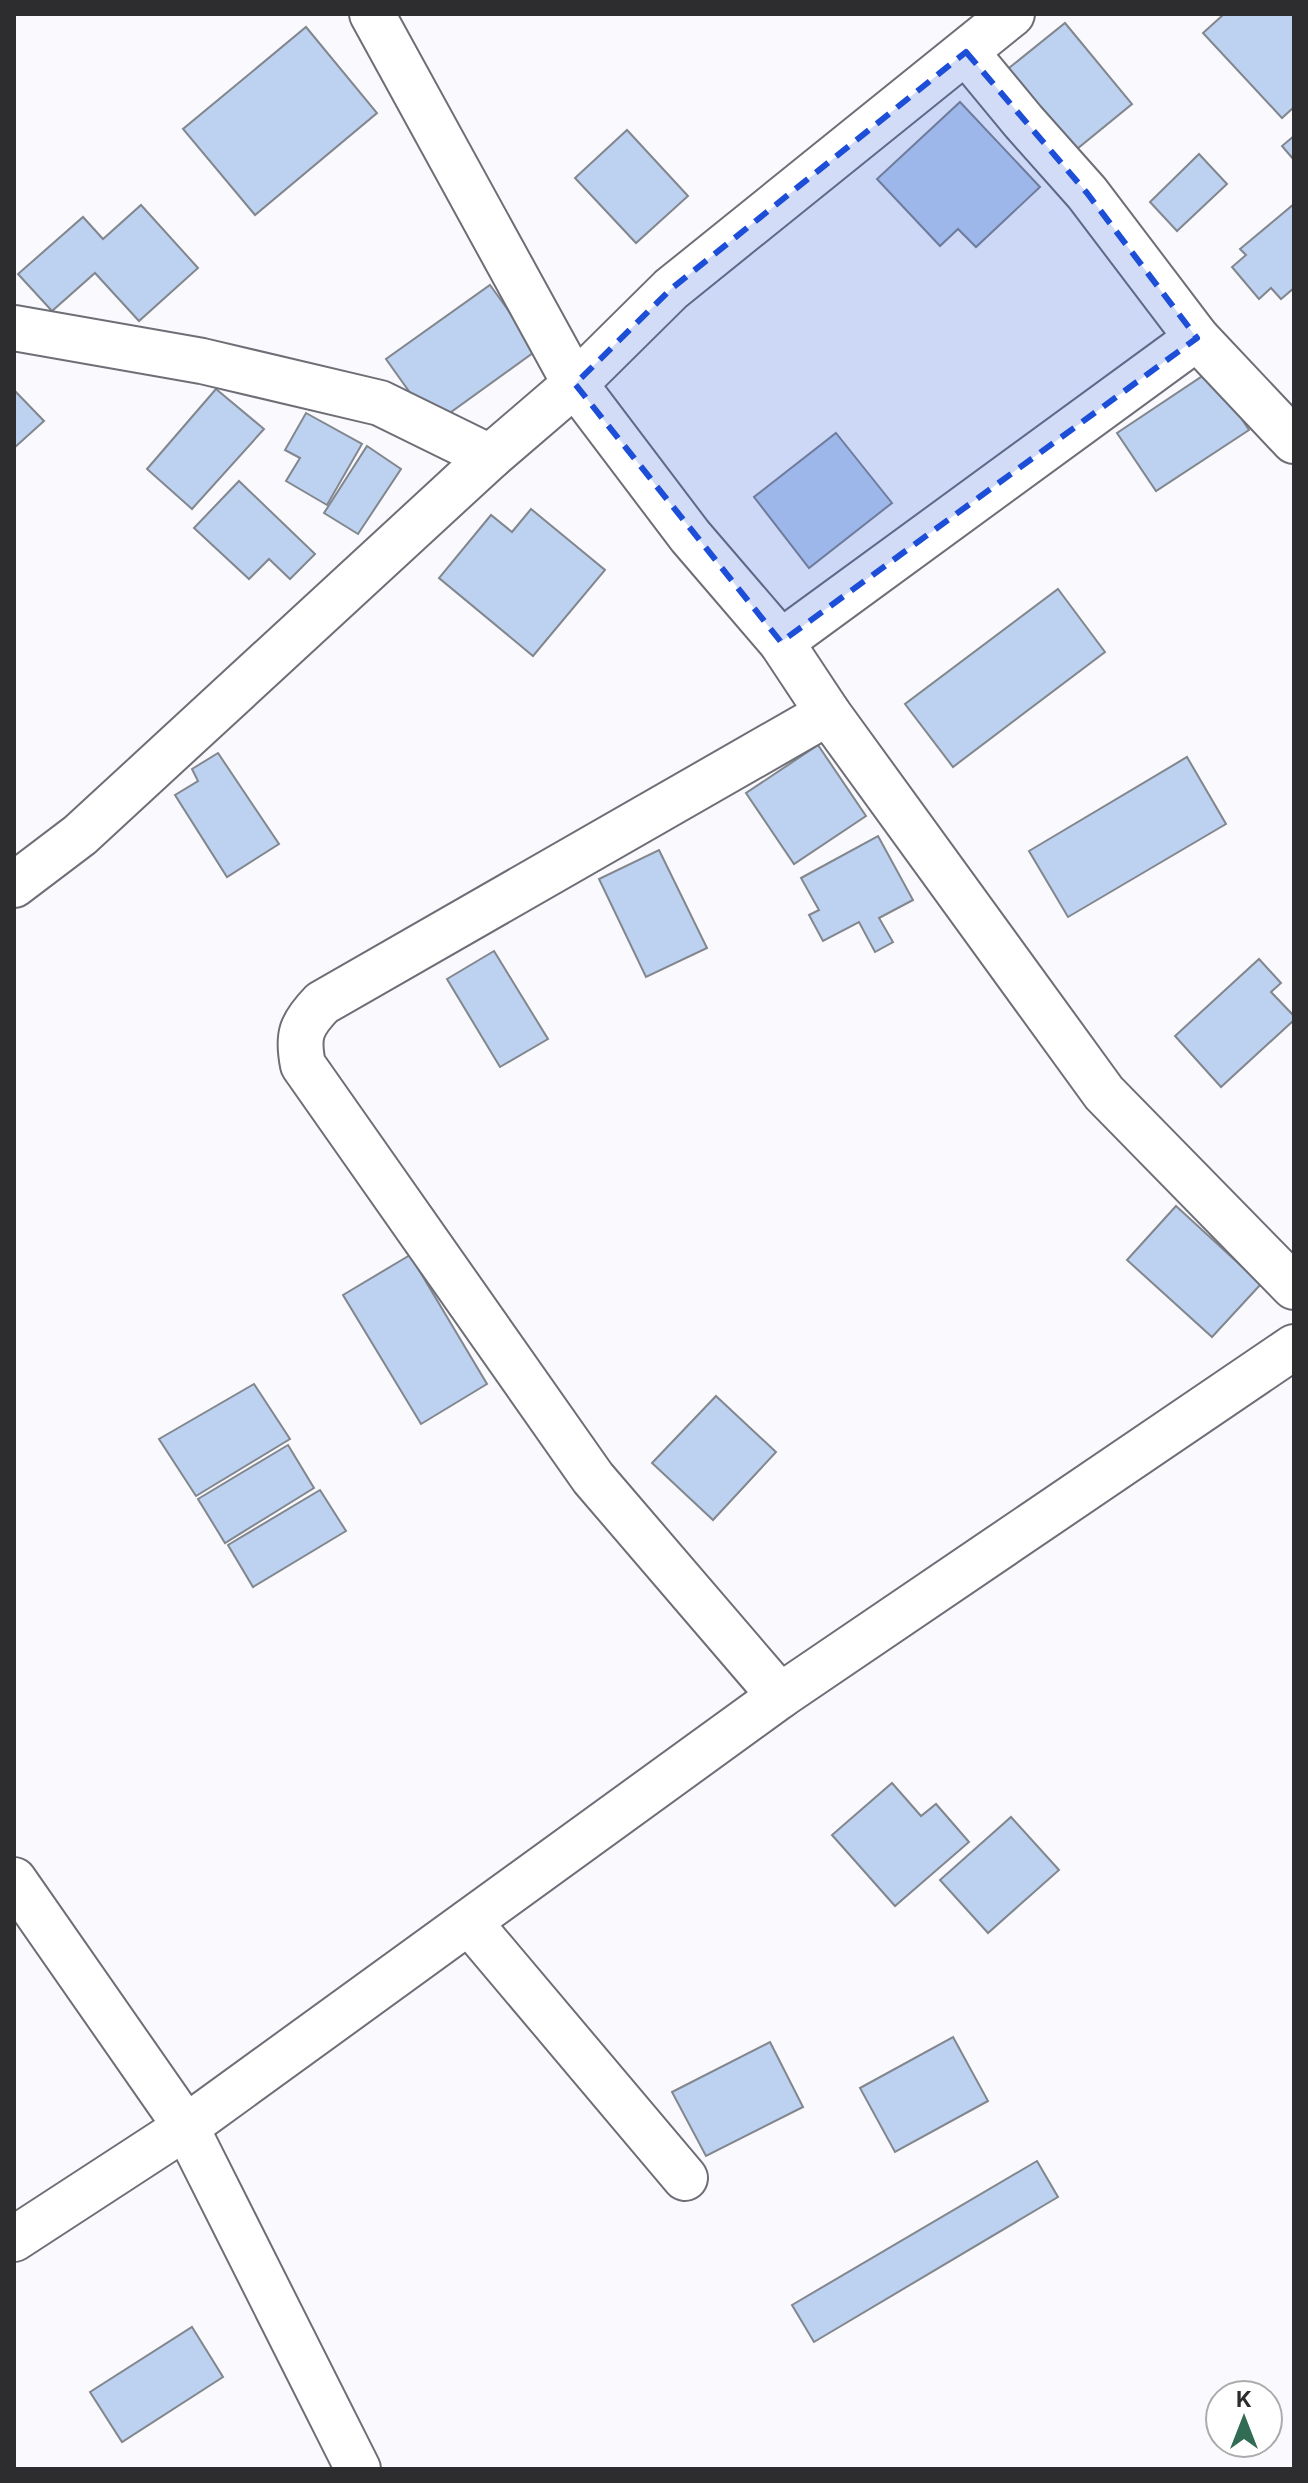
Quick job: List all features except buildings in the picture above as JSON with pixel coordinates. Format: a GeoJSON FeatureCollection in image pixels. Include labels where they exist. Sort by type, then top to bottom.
{"type":"FeatureCollection","features":[{"type":"Feature","properties":{"kind":"street"},"geometry":{"type":"LineString","coordinates":[[372,14],[575,384],[690,536],[781,642],[828,713],[1104,1093],[1294,1287]]}},
{"type":"Feature","properties":{"kind":"street"},"geometry":{"type":"LineString","coordinates":[[14,885],[80,835],[490,457],[575,384],[671,289],[1012,14]]}},
{"type":"Feature","properties":{"kind":"street"},"geometry":{"type":"LineString","coordinates":[[966,52],[1087,193],[1197,338],[1294,441]]}},
{"type":"Feature","properties":{"kind":"street"},"geometry":{"type":"LineString","coordinates":[[14,328],[202,361],[380,403],[490,457]]}},
{"type":"Feature","properties":{"kind":"street"},"geometry":{"type":"LineString","coordinates":[[781,642],[1197,338]]}},
{"type":"Feature","properties":{"kind":"street"},"geometry":{"type":"LineString","coordinates":[[780,1696],[593,1478],[303,1065],[298,1040],[308,1018],[322,1003],[828,713]]}},
{"type":"Feature","properties":{"kind":"street"},"geometry":{"type":"LineString","coordinates":[[14,2239],[186,2127],[780,1696],[1294,1347]]}},
{"type":"Feature","properties":{"kind":"street"},"geometry":{"type":"LineString","coordinates":[[14,1880],[186,2127],[358,2469]]}},
{"type":"Feature","properties":{"kind":"street"},"geometry":{"type":"LineString","coordinates":[[469,1922],[685,2178]]}},
{"type":"Feature","properties":{"kind":"highlighted area"},"geometry":{"type":"Polygon","coordinates":[[[966,52],[1087,193],[1197,338],[781,642],[575,384],[671,289],[966,52]]]}}]}
